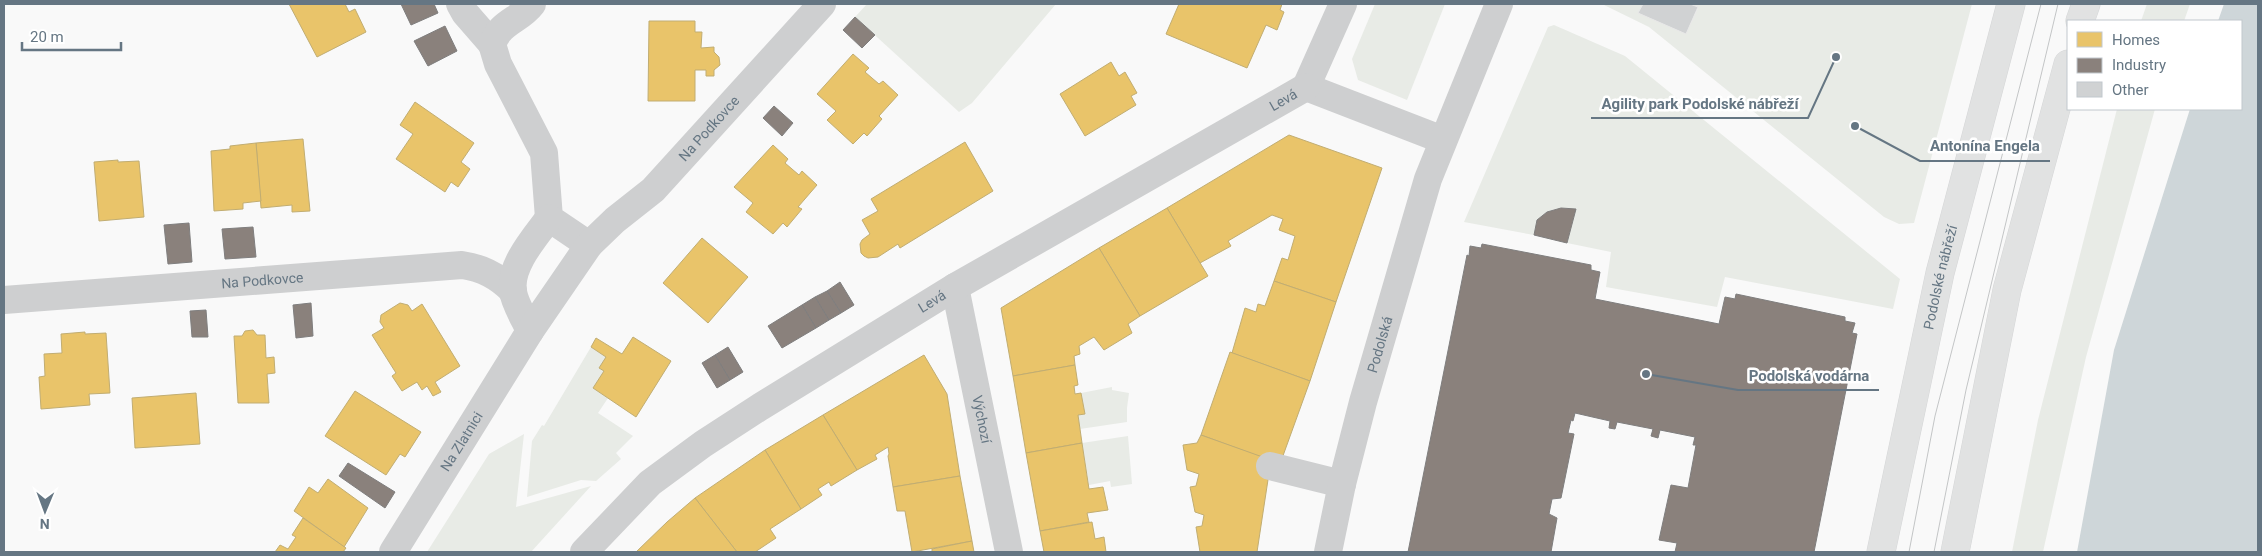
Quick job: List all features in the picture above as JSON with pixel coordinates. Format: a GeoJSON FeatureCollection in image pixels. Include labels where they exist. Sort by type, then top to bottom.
{"type":"FeatureCollection","features":[{"type":"Feature","properties":{"kind":"main road","name":"Podolské nábřeží"},"geometry":{"type":"LineString","coordinates":[[1882,552],[1940,273],[2011,4]]}},
{"type":"Feature","properties":{"kind":"main road"},"geometry":{"type":"LineString","coordinates":[[2080,20],[2086,4]]}},
{"type":"Feature","properties":{"kind":"main road"},"geometry":{"type":"LineString","coordinates":[[1955,552],[2007,290],[2067,68]]}},
{"type":"Feature","properties":{"kind":"street"},"geometry":{"type":"LineString","coordinates":[[460,4],[465,13],[492,44],[498,64],[544,153],[549,218],[523,253],[517,268],[513,291],[530,331]]}},
{"type":"Feature","properties":{"kind":"street"},"geometry":{"type":"LineString","coordinates":[[492,44],[502,27],[528,10],[532,4]]}},
{"type":"Feature","properties":{"kind":"street","name":"Na Podkovce"},"geometry":{"type":"LineString","coordinates":[[589,246],[615,220],[653,190],[822,4]]}},
{"type":"Feature","properties":{"kind":"street"},"geometry":{"type":"LineString","coordinates":[[1343,4],[1306,87],[1443,140]]}},
{"type":"Feature","properties":{"kind":"street","name":"Podolská"},"geometry":{"type":"LineString","coordinates":[[1328,552],[1342,484],[1366,392],[1425,188],[1499,4]]}},
{"type":"Feature","properties":{"kind":"street","name":"Levá"},"geometry":{"type":"LineString","coordinates":[[584,552],[650,483],[704,444],[955,287],[1306,87]]}},
{"type":"Feature","properties":{"kind":"street"},"geometry":{"type":"LineString","coordinates":[[549,218],[589,246]]}},
{"type":"Feature","properties":{"kind":"street","name":"Na Zlatnici"},"geometry":{"type":"LineString","coordinates":[[393,552],[530,331],[589,246]]}},
{"type":"Feature","properties":{"kind":"street","name":"Na Podkovce"},"geometry":{"type":"LineString","coordinates":[[4,300],[462,265],[475,266],[490,273],[502,280],[513,291]]}},
{"type":"Feature","properties":{"kind":"street","name":"Výchozí"},"geometry":{"type":"LineString","coordinates":[[955,287],[1009,552]]}},
{"type":"Feature","properties":{"kind":"street"},"geometry":{"type":"LineString","coordinates":[[1270,466],[1342,484]]}},
{"type":"Feature","properties":{"kind":"shaded area"},"geometry":{"type":"Polygon","coordinates":[[[867,4],[1056,4],[972,103],[959,112],[855,17],[867,4]]]}},
{"type":"Feature","properties":{"kind":"shaded area"},"geometry":{"type":"Polygon","coordinates":[[[1375,4],[1445,4],[1407,100],[1358,80],[1352,59],[1375,4]]]}},
{"type":"Feature","properties":{"kind":"shaded area"},"geometry":{"type":"Polygon","coordinates":[[[1602,4],[1643,4],[1638,13],[1686,34],[1698,8],[1690,4],[1972,4],[1914,223],[1899,224],[1884,217],[1649,27],[1602,4]]]}},
{"type":"Feature","properties":{"kind":"shaded area"},"geometry":{"type":"Polygon","coordinates":[[[2147,4],[2190,4],[2184,20],[2141,20],[2147,4]]]}},
{"type":"Feature","properties":{"kind":"shaded area"},"geometry":{"type":"Polygon","coordinates":[[[2224,4],[2258,4],[2258,552],[2077,552],[2114,350],[2190,110],[2242,110],[2242,20],[2218,20],[2224,4]]]}},
{"type":"Feature","properties":{"kind":"shaded area"},"geometry":{"type":"Polygon","coordinates":[[[1554,25],[1625,56],[1900,279],[1893,309],[1725,277],[1717,307],[1606,287],[1611,252],[1567,243],[1576,209],[1553,210],[1543,215],[1539,220],[1534,235],[1464,222],[1548,27],[1554,25]]]}},
{"type":"Feature","properties":{"kind":"shaded area"},"geometry":{"type":"Polygon","coordinates":[[[2117,110],[2155,110],[2086,357],[2043,552],[2012,552],[2038,420],[2117,110]]]}},
{"type":"Feature","properties":{"kind":"shaded area"},"geometry":{"type":"Polygon","coordinates":[[[591,347],[606,357],[599,368],[604,371],[593,388],[608,398],[598,413],[633,436],[616,453],[621,459],[596,481],[581,480],[527,497],[532,441],[542,425],[544,426],[591,347]]]}},
{"type":"Feature","properties":{"kind":"shaded area"},"geometry":{"type":"Polygon","coordinates":[[[1112,387],[1112,390],[1129,393],[1127,422],[1080,429],[1078,415],[1085,414],[1081,393],[1112,387]]]}},
{"type":"Feature","properties":{"kind":"shaded area"},"geometry":{"type":"Polygon","coordinates":[[[524,434],[516,507],[591,486],[531,552],[427,552],[489,454],[524,434]]]}},
{"type":"Feature","properties":{"kind":"shaded area"},"geometry":{"type":"Polygon","coordinates":[[[1128,436],[1132,484],[1111,487],[1110,481],[1089,485],[1082,443],[1128,436]]]}},
{"type":"Feature","properties":{"kind":"building: Homes"},"geometry":{"type":"Polygon","coordinates":[[[289,4],[345,4],[349,12],[355,9],[366,32],[317,57],[289,4]]]}},
{"type":"Feature","properties":{"kind":"building: Homes"},"geometry":{"type":"Polygon","coordinates":[[[1179,4],[1282,4],[1280,10],[1284,12],[1277,30],[1266,25],[1247,68],[1166,34],[1179,4]]]}},
{"type":"Feature","properties":{"kind":"building: Homes"},"geometry":{"type":"Polygon","coordinates":[[[649,21],[695,21],[695,32],[702,32],[701,48],[714,47],[714,52],[719,57],[720,65],[714,70],[714,76],[706,76],[706,70],[695,70],[695,101],[648,101],[649,21]]]}},
{"type":"Feature","properties":{"kind":"building: Homes"},"geometry":{"type":"Polygon","coordinates":[[[853,54],[869,68],[865,72],[879,84],[883,81],[898,95],[879,116],[882,119],[867,136],[864,133],[853,144],[827,120],[836,111],[817,94],[853,54]]]}},
{"type":"Feature","properties":{"kind":"building: Homes"},"geometry":{"type":"Polygon","coordinates":[[[1111,62],[1119,76],[1125,72],[1137,93],[1131,96],[1136,105],[1085,136],[1060,94],[1111,62]]]}},
{"type":"Feature","properties":{"kind":"building: Homes"},"geometry":{"type":"Polygon","coordinates":[[[415,102],[474,143],[461,162],[470,169],[458,187],[451,182],[445,192],[396,159],[413,134],[400,125],[415,102]]]}},
{"type":"Feature","properties":{"kind":"building: Homes"},"geometry":{"type":"Polygon","coordinates":[[[1289,135],[1382,168],[1336,302],[1274,281],[1282,258],[1288,260],[1295,236],[1279,230],[1283,219],[1272,215],[1228,241],[1231,246],[1200,263],[1167,208],[1289,135]]]}},
{"type":"Feature","properties":{"kind":"building: Homes"},"geometry":{"type":"Polygon","coordinates":[[[303,139],[310,211],[292,212],[292,205],[261,208],[256,143],[303,139]]]}},
{"type":"Feature","properties":{"kind":"building: Homes"},"geometry":{"type":"Polygon","coordinates":[[[965,142],[993,191],[900,248],[898,244],[878,257],[868,258],[864,256],[861,253],[860,244],[870,234],[862,220],[878,211],[871,199],[965,142]]]}},
{"type":"Feature","properties":{"kind":"building: Homes"},"geometry":{"type":"Polygon","coordinates":[[[256,143],[261,201],[243,203],[243,209],[214,211],[211,151],[230,149],[230,146],[256,143]]]}},
{"type":"Feature","properties":{"kind":"building: Homes"},"geometry":{"type":"Polygon","coordinates":[[[773,145],[788,159],[785,163],[799,175],[802,171],[817,185],[798,207],[802,209],[787,227],[783,223],[773,234],[746,212],[753,203],[734,187],[773,145]]]}},
{"type":"Feature","properties":{"kind":"building: Homes"},"geometry":{"type":"Polygon","coordinates":[[[118,160],[118,162],[139,161],[144,217],[99,221],[94,162],[118,160]]]}},
{"type":"Feature","properties":{"kind":"building: Homes"},"geometry":{"type":"Polygon","coordinates":[[[1167,208],[1208,276],[1140,316],[1099,248],[1167,208]]]}},
{"type":"Feature","properties":{"kind":"building: Homes"},"geometry":{"type":"Polygon","coordinates":[[[702,238],[748,277],[708,323],[663,283],[702,238]]]}},
{"type":"Feature","properties":{"kind":"building: Homes"},"geometry":{"type":"Polygon","coordinates":[[[1099,248],[1140,316],[1128,324],[1132,333],[1104,350],[1094,337],[1079,346],[1080,354],[1074,356],[1075,365],[1013,376],[1001,308],[1099,248]]]}},
{"type":"Feature","properties":{"kind":"building: Homes"},"geometry":{"type":"Polygon","coordinates":[[[1274,281],[1336,302],[1310,381],[1232,353],[1245,308],[1256,312],[1258,304],[1265,306],[1274,281]]]}},
{"type":"Feature","properties":{"kind":"building: Homes"},"geometry":{"type":"Polygon","coordinates":[[[400,303],[408,305],[412,311],[422,304],[460,366],[435,382],[441,392],[433,396],[427,386],[422,390],[417,382],[402,391],[392,376],[396,373],[372,335],[384,328],[380,322],[381,315],[400,303]]]}},
{"type":"Feature","properties":{"kind":"building: Homes"},"geometry":{"type":"Polygon","coordinates":[[[253,330],[257,335],[265,335],[266,358],[274,357],[275,373],[267,374],[269,403],[238,403],[234,336],[242,336],[245,331],[253,330]]]}},
{"type":"Feature","properties":{"kind":"building: Homes"},"geometry":{"type":"Polygon","coordinates":[[[85,332],[85,334],[106,333],[110,393],[89,394],[90,405],[41,409],[39,377],[45,376],[44,354],[62,353],[61,334],[85,332]]]}},
{"type":"Feature","properties":{"kind":"building: Homes"},"geometry":{"type":"Polygon","coordinates":[[[633,337],[671,361],[636,417],[593,388],[604,371],[599,368],[606,357],[591,347],[596,338],[622,354],[633,337]]]}},
{"type":"Feature","properties":{"kind":"building: Homes"},"geometry":{"type":"Polygon","coordinates":[[[1230,352],[1310,381],[1280,464],[1201,435],[1230,352]]]}},
{"type":"Feature","properties":{"kind":"building: Homes"},"geometry":{"type":"Polygon","coordinates":[[[924,355],[947,394],[960,476],[893,487],[888,447],[875,455],[877,459],[857,470],[823,415],[924,355]]]}},
{"type":"Feature","properties":{"kind":"building: Homes"},"geometry":{"type":"Polygon","coordinates":[[[1075,365],[1078,385],[1074,386],[1075,394],[1081,393],[1085,414],[1078,415],[1082,443],[1026,453],[1013,376],[1075,365]]]}},
{"type":"Feature","properties":{"kind":"building: Homes"},"geometry":{"type":"Polygon","coordinates":[[[355,391],[421,432],[405,457],[400,454],[386,475],[325,436],[355,391]]]}},
{"type":"Feature","properties":{"kind":"building: Homes"},"geometry":{"type":"Polygon","coordinates":[[[196,393],[200,444],[135,448],[132,398],[196,393]]]}},
{"type":"Feature","properties":{"kind":"building: Homes"},"geometry":{"type":"Polygon","coordinates":[[[823,415],[857,470],[831,486],[829,482],[818,489],[822,495],[801,509],[765,450],[823,415]]]}},
{"type":"Feature","properties":{"kind":"building: Homes"},"geometry":{"type":"Polygon","coordinates":[[[1201,435],[1271,460],[1257,552],[1200,552],[1196,527],[1202,526],[1204,515],[1195,512],[1190,487],[1196,486],[1199,474],[1187,470],[1183,445],[1197,443],[1201,435]]]}},
{"type":"Feature","properties":{"kind":"building: Homes"},"geometry":{"type":"Polygon","coordinates":[[[1082,443],[1089,489],[1103,487],[1108,510],[1087,513],[1089,522],[1040,531],[1026,453],[1082,443]]]}},
{"type":"Feature","properties":{"kind":"building: Homes"},"geometry":{"type":"Polygon","coordinates":[[[765,450],[801,509],[770,529],[776,538],[755,552],[737,552],[695,498],[765,450]]]}},
{"type":"Feature","properties":{"kind":"building: Homes"},"geometry":{"type":"Polygon","coordinates":[[[960,476],[972,541],[912,552],[905,511],[897,511],[893,487],[960,476]]]}},
{"type":"Feature","properties":{"kind":"building: Homes"},"geometry":{"type":"Polygon","coordinates":[[[328,479],[368,508],[344,547],[294,511],[309,487],[318,493],[328,479]]]}},
{"type":"Feature","properties":{"kind":"building: Homes"},"geometry":{"type":"Polygon","coordinates":[[[695,498],[737,552],[636,552],[667,522],[695,498]]]}},
{"type":"Feature","properties":{"kind":"building: Homes"},"geometry":{"type":"Polygon","coordinates":[[[303,518],[346,548],[343,552],[275,552],[280,545],[288,549],[296,537],[292,535],[303,518]]]}},
{"type":"Feature","properties":{"kind":"building: Homes"},"geometry":{"type":"Polygon","coordinates":[[[1092,522],[1095,539],[1104,537],[1106,552],[1044,552],[1040,531],[1092,522]]]}},
{"type":"Feature","properties":{"kind":"building: Homes"},"geometry":{"type":"Polygon","coordinates":[[[972,541],[974,552],[932,552],[932,549],[972,541]]]}},
{"type":"Feature","properties":{"kind":"building: Industry"},"geometry":{"type":"Polygon","coordinates":[[[401,4],[434,4],[438,13],[411,25],[401,4]]]}},
{"type":"Feature","properties":{"kind":"building: Industry"},"geometry":{"type":"Polygon","coordinates":[[[855,17],[875,35],[862,48],[843,30],[855,17]]]}},
{"type":"Feature","properties":{"kind":"building: Industry"},"geometry":{"type":"Polygon","coordinates":[[[445,26],[457,51],[428,66],[414,41],[445,26]]]}},
{"type":"Feature","properties":{"kind":"building: Industry"},"geometry":{"type":"Polygon","coordinates":[[[774,106],[793,123],[782,136],[763,118],[774,106]]]}},
{"type":"Feature","properties":{"kind":"building: Industry"},"geometry":{"type":"Polygon","coordinates":[[[1561,208],[1576,209],[1567,243],[1534,235],[1537,220],[1547,212],[1561,208]]]}},
{"type":"Feature","properties":{"kind":"building: Industry"},"geometry":{"type":"Polygon","coordinates":[[[189,223],[192,262],[168,264],[164,225],[189,223]]]}},
{"type":"Feature","properties":{"kind":"building: Industry"},"geometry":{"type":"Polygon","coordinates":[[[253,227],[256,257],[225,259],[222,229],[253,227]]]}},
{"type":"Feature","properties":{"kind":"building: Industry"},"geometry":{"type":"Polygon","coordinates":[[[1482,244],[1591,265],[1591,270],[1600,272],[1595,299],[1719,324],[1725,297],[1735,299],[1736,294],[1845,317],[1845,321],[1855,323],[1852,333],[1857,334],[1814,552],[1675,552],[1677,543],[1659,540],[1671,485],[1688,488],[1696,445],[1693,445],[1695,437],[1660,430],[1658,438],[1651,436],[1653,429],[1617,422],[1615,429],[1609,428],[1610,421],[1575,413],[1568,433],[1574,434],[1561,498],[1552,499],[1549,514],[1557,518],[1551,552],[1408,552],[1467,255],[1469,256],[1470,246],[1481,248],[1482,244]]]}},
{"type":"Feature","properties":{"kind":"building: Industry"},"geometry":{"type":"Polygon","coordinates":[[[840,282],[854,305],[841,313],[827,291],[840,282]]]}},
{"type":"Feature","properties":{"kind":"building: Industry"},"geometry":{"type":"Polygon","coordinates":[[[827,291],[841,313],[829,320],[815,297],[827,291]]]}},
{"type":"Feature","properties":{"kind":"building: Industry"},"geometry":{"type":"Polygon","coordinates":[[[815,297],[829,320],[816,328],[802,305],[815,297]]]}},
{"type":"Feature","properties":{"kind":"building: Industry"},"geometry":{"type":"Polygon","coordinates":[[[311,303],[313,336],[296,338],[293,305],[311,303]]]}},
{"type":"Feature","properties":{"kind":"building: Industry"},"geometry":{"type":"Polygon","coordinates":[[[802,305],[816,328],[782,348],[768,326],[802,305]]]}},
{"type":"Feature","properties":{"kind":"building: Industry"},"geometry":{"type":"Polygon","coordinates":[[[206,310],[208,337],[192,337],[190,311],[206,310]]]}},
{"type":"Feature","properties":{"kind":"building: Industry"},"geometry":{"type":"Polygon","coordinates":[[[728,347],[743,372],[730,380],[715,355],[728,347]]]}},
{"type":"Feature","properties":{"kind":"building: Industry"},"geometry":{"type":"Polygon","coordinates":[[[715,355],[730,380],[717,388],[702,363],[715,355]]]}},
{"type":"Feature","properties":{"kind":"building: Industry"},"geometry":{"type":"Polygon","coordinates":[[[348,463],[395,492],[385,508],[339,476],[348,463]]]}},
{"type":"Feature","properties":{"kind":"building: Other"},"geometry":{"type":"Polygon","coordinates":[[[1643,4],[1690,4],[1698,7],[1686,34],[1638,13],[1643,4]]]}},
{"type":"Feature","properties":{"kind":"tram line"},"geometry":{"type":"LineString","coordinates":[[1909,552],[1935,416],[2041,4]]}},
{"type":"Feature","properties":{"kind":"tram line"},"geometry":{"type":"LineString","coordinates":[[1934,552],[1966,390],[2058,4]]}},
{"type":"Feature","properties":{"kind":"place","name":"Agility park Podolské nábřeží"},"geometry":{"type":"Point","coordinates":[1836,57]}},
{"type":"Feature","properties":{"kind":"place","name":"Antonína Engela"},"geometry":{"type":"Point","coordinates":[1855,126]}},
{"type":"Feature","properties":{"kind":"place","name":"Podolská vodárna"},"geometry":{"type":"Point","coordinates":[1646,374]}}]}
